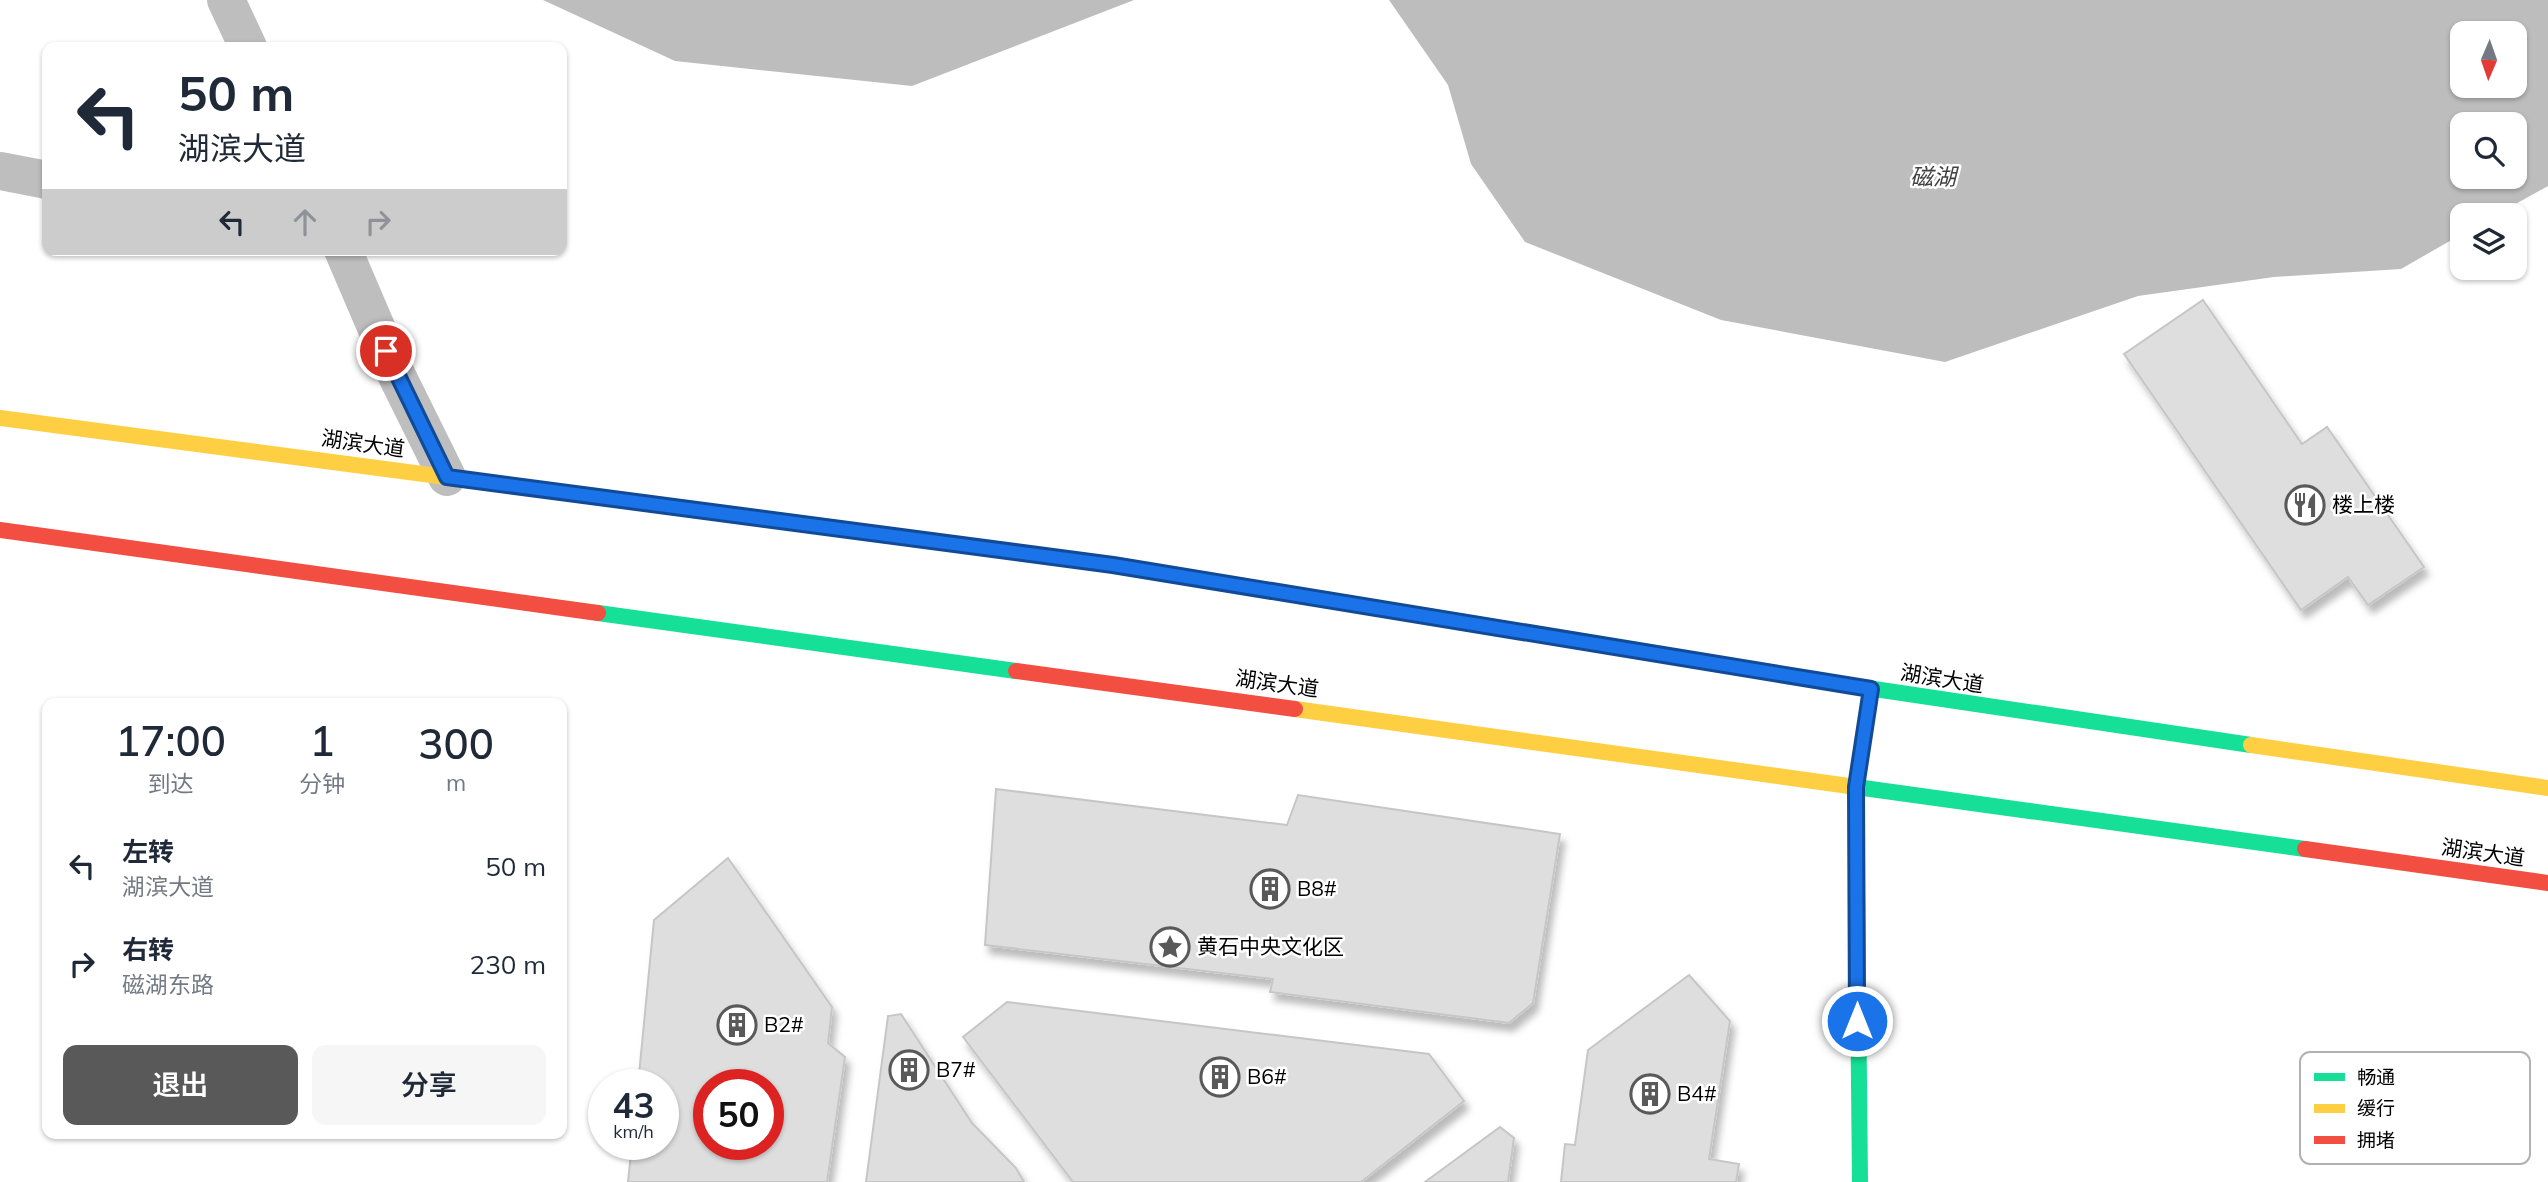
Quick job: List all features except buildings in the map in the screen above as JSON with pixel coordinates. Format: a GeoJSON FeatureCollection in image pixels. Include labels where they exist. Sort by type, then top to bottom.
{"type":"FeatureCollection","features":[{"type":"Feature","properties":{"kind":"main road","name":"湖滨大道"},"geometry":{"type":"LineString","coordinates":[[0,418],[1113,565],[1871,689],[2548,788]]}},
{"type":"Feature","properties":{"kind":"main road","name":"湖滨大道"},"geometry":{"type":"LineString","coordinates":[[0,530],[2548,883]]}},
{"type":"Feature","properties":{"kind":"main road"},"geometry":{"type":"LineString","coordinates":[[1860,1182],[1856,787],[1871,689]]}},
{"type":"Feature","properties":{"kind":"street"},"geometry":{"type":"LineString","coordinates":[[226,0],[246,42]]}},
{"type":"Feature","properties":{"kind":"street"},"geometry":{"type":"LineString","coordinates":[[0,171],[42,179]]}},
{"type":"Feature","properties":{"kind":"street"},"geometry":{"type":"LineString","coordinates":[[346,256],[397,376],[447,477]]}},
{"type":"Feature","properties":{"kind":"water"},"geometry":{"type":"Polygon","coordinates":[[[543,0],[1134,0],[912,86],[675,61],[543,0]]]}},
{"type":"Feature","properties":{"kind":"water","name":"磁湖"},"geometry":{"type":"Polygon","coordinates":[[[1389,0],[2548,0],[2548,186],[2518,203],[2450,203],[2450,241],[2401,269],[2274,277],[2138,296],[1945,362],[1721,320],[1525,242],[1471,164],[1448,85],[1389,0]]]}},
{"type":"Feature","properties":{"kind":"traffic: fast"},"geometry":{"type":"LineString","coordinates":[[932,541],[1113,565],[1519,631]]}},
{"type":"Feature","properties":{"kind":"traffic: fast"},"geometry":{"type":"LineString","coordinates":[[598,613],[1016,671]]}},
{"type":"Feature","properties":{"kind":"traffic: fast"},"geometry":{"type":"LineString","coordinates":[[1814,680],[2251,745]]}},
{"type":"Feature","properties":{"kind":"traffic: fast"},"geometry":{"type":"LineString","coordinates":[[1860,1182],[1856,787],[1871,689]]}},
{"type":"Feature","properties":{"kind":"traffic: fast"},"geometry":{"type":"LineString","coordinates":[[1849,786],[2305,849]]}},
{"type":"Feature","properties":{"kind":"traffic: slow"},"geometry":{"type":"LineString","coordinates":[[0,418],[559,492]]}},
{"type":"Feature","properties":{"kind":"traffic: slow"},"geometry":{"type":"LineString","coordinates":[[1519,631],[1814,680]]}},
{"type":"Feature","properties":{"kind":"traffic: slow"},"geometry":{"type":"LineString","coordinates":[[1295,709],[1849,786]]}},
{"type":"Feature","properties":{"kind":"traffic: slow"},"geometry":{"type":"LineString","coordinates":[[2251,745],[2548,788]]}},
{"type":"Feature","properties":{"kind":"traffic: jam"},"geometry":{"type":"LineString","coordinates":[[559,492],[932,541]]}},
{"type":"Feature","properties":{"kind":"traffic: jam"},"geometry":{"type":"LineString","coordinates":[[0,530],[598,613]]}},
{"type":"Feature","properties":{"kind":"traffic: jam"},"geometry":{"type":"LineString","coordinates":[[1016,671],[1295,709]]}},
{"type":"Feature","properties":{"kind":"traffic: jam"},"geometry":{"type":"LineString","coordinates":[[2305,849],[2548,883]]}},
{"type":"Feature","properties":{"kind":"place","name":"楼上楼"},"geometry":{"type":"Point","coordinates":[2305,505]}},
{"type":"Feature","properties":{"kind":"place","name":"B8#"},"geometry":{"type":"Point","coordinates":[1270,889]}},
{"type":"Feature","properties":{"kind":"place","name":"黄石中央文化区"},"geometry":{"type":"Point","coordinates":[1170,947]}},
{"type":"Feature","properties":{"kind":"place","name":"B2#"},"geometry":{"type":"Point","coordinates":[737,1025]}},
{"type":"Feature","properties":{"kind":"place","name":"B7#"},"geometry":{"type":"Point","coordinates":[909,1070]}},
{"type":"Feature","properties":{"kind":"place","name":"B6#"},"geometry":{"type":"Point","coordinates":[1220,1077]}},
{"type":"Feature","properties":{"kind":"place","name":"B4#"},"geometry":{"type":"Point","coordinates":[1650,1094]}},
{"type":"Feature","properties":{"kind":"route"},"geometry":{"type":"LineString","coordinates":[[386,351],[447,477],[1113,565],[1871,689],[1856,787],[1857,1021]]}}]}
